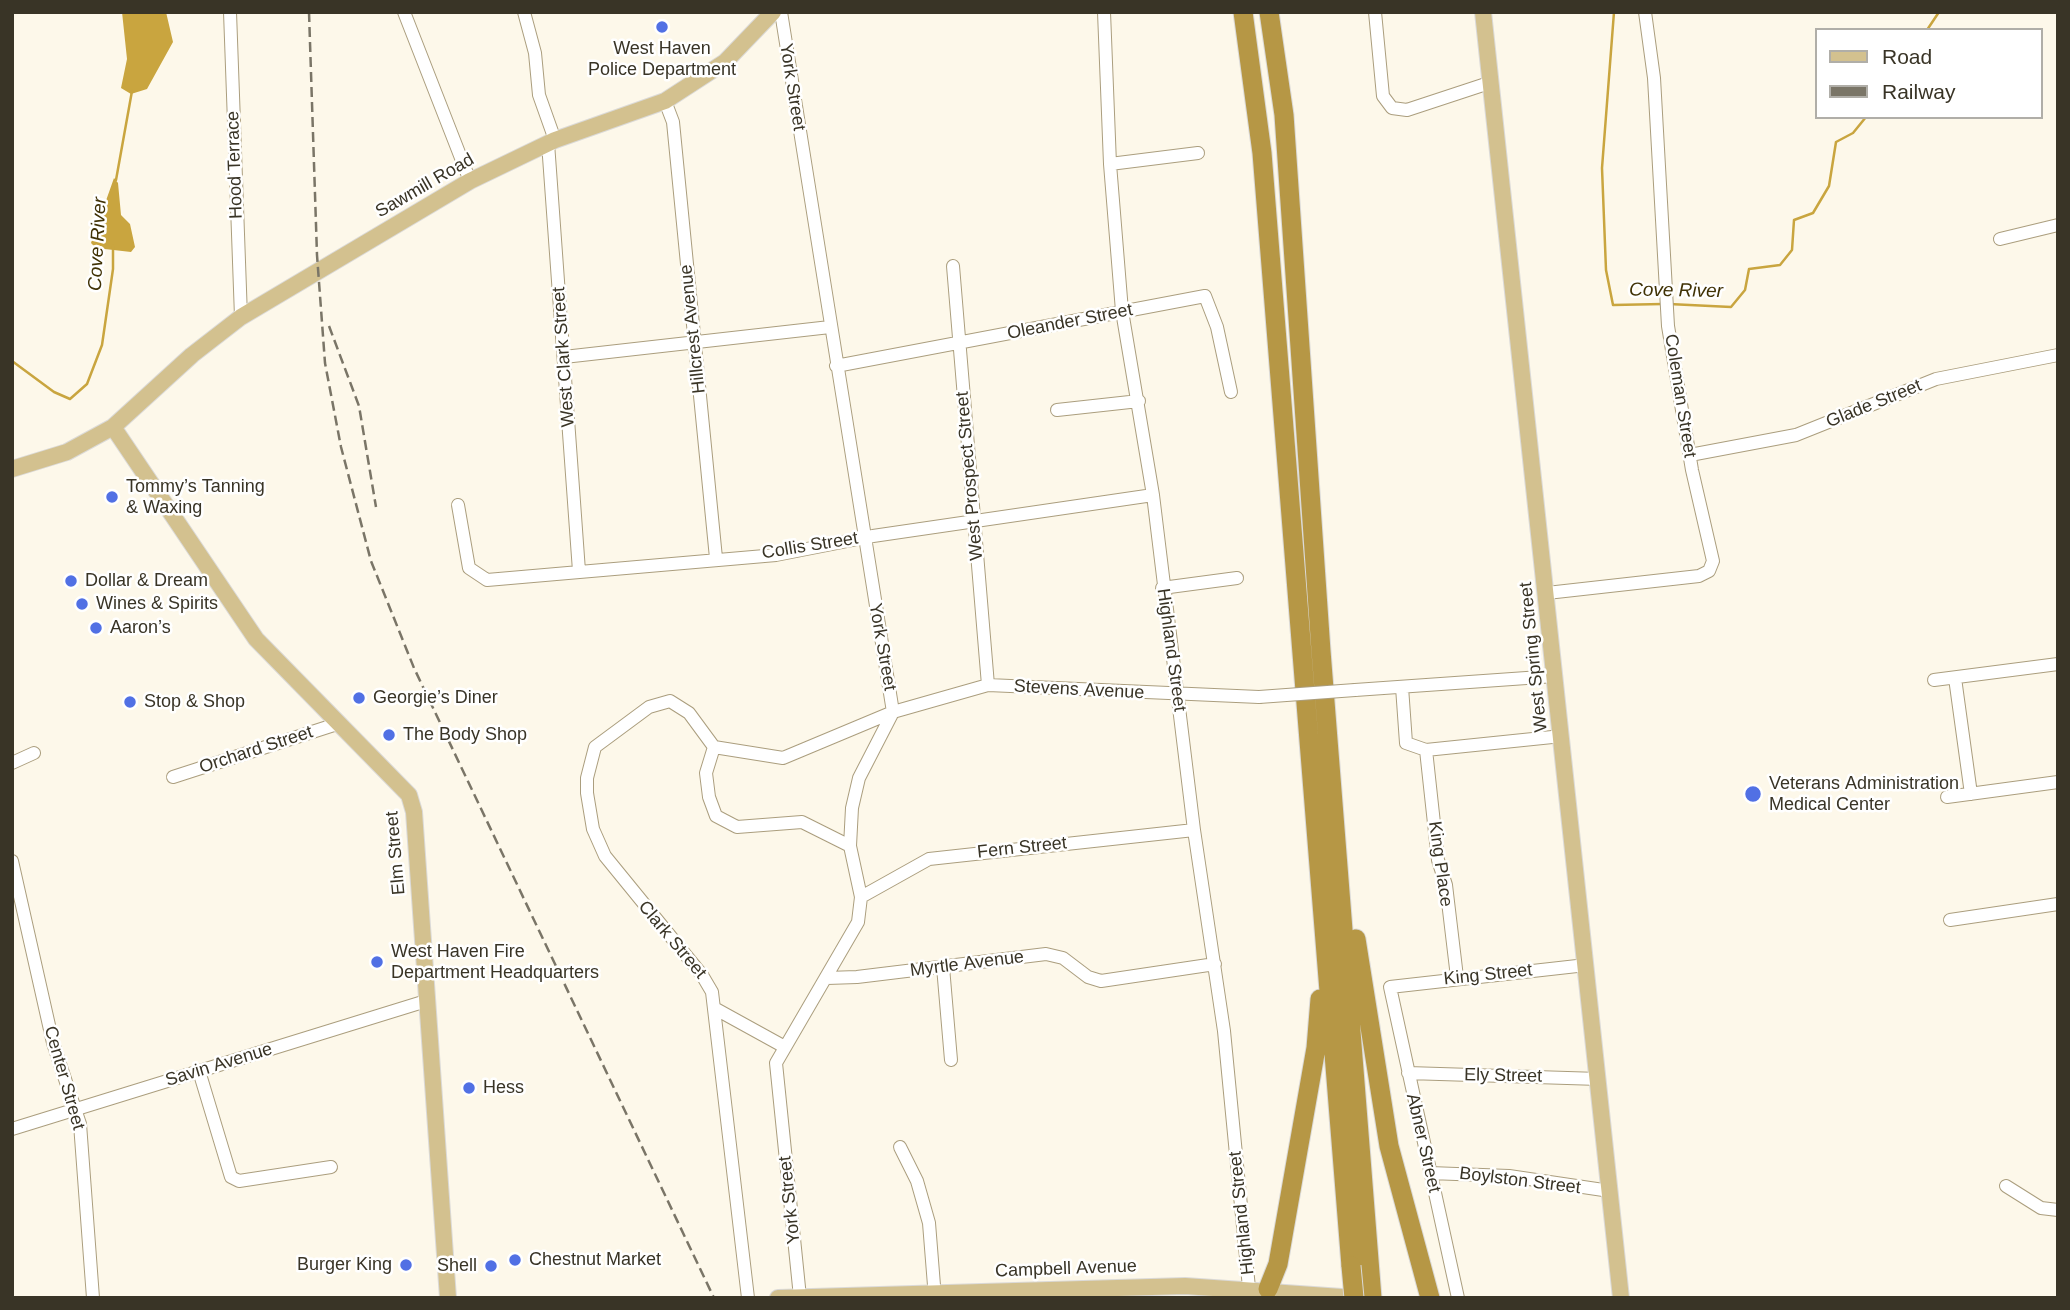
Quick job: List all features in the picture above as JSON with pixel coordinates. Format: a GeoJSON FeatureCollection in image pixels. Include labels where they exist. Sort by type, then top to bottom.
{"type":"FeatureCollection","features":[{"type":"Feature","properties":{"kind":"highway"},"geometry":{"type":"LineString","coordinates":[[1243,12],[1260,132],[1317,836],[1361,1267],[1372,1298]]}},
{"type":"Feature","properties":{"kind":"highway"},"geometry":{"type":"LineString","coordinates":[[1269,12],[1285,125],[1329,745],[1361,1267],[1355,1298]]}},
{"type":"Feature","properties":{"kind":"highway"},"geometry":{"type":"LineString","coordinates":[[1329,745],[1380,1103],[1430,1298]]}},
{"type":"Feature","properties":{"kind":"highway"},"geometry":{"type":"LineString","coordinates":[[1258,1289],[1278,1264],[1320,1005],[1317,836]]}},
{"type":"Feature","properties":{"kind":"main road","name":"Sawmill Road"},"geometry":{"type":"LineString","coordinates":[[15,466],[67,452],[113,427],[192,355],[241,317],[470,181],[551,142],[665,101],[725,62],[773,12]]}},
{"type":"Feature","properties":{"kind":"main road","name":"West Spring Street"},"geometry":{"type":"LineString","coordinates":[[1483,12],[1621,1298]]}},
{"type":"Feature","properties":{"kind":"main road","name":"Elm Street"},"geometry":{"type":"LineString","coordinates":[[113,427],[256,639],[399,781],[413,804],[448,1298]]}},
{"type":"Feature","properties":{"kind":"main road","name":"Campbell Avenue"},"geometry":{"type":"LineString","coordinates":[[778,1298],[1258,1289],[1355,1298]]}},
{"type":"Feature","properties":{"kind":"street","name":"Hood Terrace"},"geometry":{"type":"LineString","coordinates":[[230,12],[241,317]]}},
{"type":"Feature","properties":{"kind":"street"},"geometry":{"type":"LineString","coordinates":[[404,12],[470,181]]}},
{"type":"Feature","properties":{"kind":"street","name":"West Clark Street"},"geometry":{"type":"LineString","coordinates":[[524,12],[536,53],[539,95],[551,142],[579,571]]}},
{"type":"Feature","properties":{"kind":"street","name":"York Street"},"geometry":{"type":"LineString","coordinates":[[781,12],[863,538],[893,712],[855,792],[850,846],[861,897],[854,933],[783,1046],[775,1068],[800,1297]]}},
{"type":"Feature","properties":{"kind":"street","name":"Highland Street"},"geometry":{"type":"LineString","coordinates":[[1104,12],[1110,164],[1122,311],[1153,495],[1194,830],[1258,1289]]}},
{"type":"Feature","properties":{"kind":"street"},"geometry":{"type":"LineString","coordinates":[[1376,12],[1383,92],[1392,108],[1407,110],[1492,82]]}},
{"type":"Feature","properties":{"kind":"street","name":"Coleman Street"},"geometry":{"type":"LineString","coordinates":[[1547,593],[1699,576],[1709,571],[1713,555],[1690,455],[1667,304],[1654,78],[1645,12]]}},
{"type":"Feature","properties":{"kind":"street","name":"Hillcrest Avenue"},"geometry":{"type":"LineString","coordinates":[[665,101],[673,122],[716,558]]}},
{"type":"Feature","properties":{"kind":"street"},"geometry":{"type":"LineString","coordinates":[[1110,164],[1198,153]]}},
{"type":"Feature","properties":{"kind":"street"},"geometry":{"type":"LineString","coordinates":[[2000,239],[2058,225]]}},
{"type":"Feature","properties":{"kind":"street","name":"West Prospect Street"},"geometry":{"type":"LineString","coordinates":[[953,266],[988,685]]}},
{"type":"Feature","properties":{"kind":"street","name":"Oleander Street"},"geometry":{"type":"LineString","coordinates":[[836,366],[1205,296],[1217,327],[1231,392]]}},
{"type":"Feature","properties":{"kind":"street"},"geometry":{"type":"LineString","coordinates":[[564,357],[830,327]]}},
{"type":"Feature","properties":{"kind":"street","name":"Glade Street"},"geometry":{"type":"LineString","coordinates":[[1690,455],[1796,435],[1936,379],[2058,355]]}},
{"type":"Feature","properties":{"kind":"street"},"geometry":{"type":"LineString","coordinates":[[1057,410],[1139,401]]}},
{"type":"Feature","properties":{"kind":"street","name":"Collis Street"},"geometry":{"type":"LineString","coordinates":[[458,505],[469,568],[486,580],[716,558],[776,555],[863,538],[1153,495]]}},
{"type":"Feature","properties":{"kind":"street"},"geometry":{"type":"LineString","coordinates":[[1163,588],[1237,578]]}},
{"type":"Feature","properties":{"kind":"street"},"geometry":{"type":"LineString","coordinates":[[1934,680],[2058,664]]}},
{"type":"Feature","properties":{"kind":"street","name":"Stevens Avenue"},"geometry":{"type":"LineString","coordinates":[[713,747],[783,758],[893,712],[988,685],[1259,697],[1555,676]]}},
{"type":"Feature","properties":{"kind":"street"},"geometry":{"type":"LineString","coordinates":[[1955,678],[1971,794]]}},
{"type":"Feature","properties":{"kind":"street"},"geometry":{"type":"LineString","coordinates":[[1402,687],[1406,743],[1426,750],[1562,736]]}},
{"type":"Feature","properties":{"kind":"street","name":"Clark Street"},"geometry":{"type":"LineString","coordinates":[[713,747],[689,713],[670,701],[649,707],[601,742],[591,755],[587,778],[593,829],[605,856],[702,975],[712,992],[748,1298]]}},
{"type":"Feature","properties":{"kind":"street","name":"Orchard Street"},"geometry":{"type":"LineString","coordinates":[[173,777],[340,723]]}},
{"type":"Feature","properties":{"kind":"street"},"geometry":{"type":"LineString","coordinates":[[713,747],[706,774],[709,797],[716,816],[737,827],[802,822],[850,846]]}},
{"type":"Feature","properties":{"kind":"street","name":"King Place"},"geometry":{"type":"LineString","coordinates":[[1426,750],[1438,860],[1446,885],[1457,977]]}},
{"type":"Feature","properties":{"kind":"street"},"geometry":{"type":"LineString","coordinates":[[12,763],[34,753]]}},
{"type":"Feature","properties":{"kind":"street"},"geometry":{"type":"LineString","coordinates":[[1947,797],[2058,782]]}},
{"type":"Feature","properties":{"kind":"street","name":"Fern Street"},"geometry":{"type":"LineString","coordinates":[[861,897],[929,859],[1194,830]]}},
{"type":"Feature","properties":{"kind":"street","name":"Center Street"},"geometry":{"type":"LineString","coordinates":[[12,861],[54,1043],[80,1124],[93,1298]]}},
{"type":"Feature","properties":{"kind":"street"},"geometry":{"type":"LineString","coordinates":[[1950,920],[2058,904]]}},
{"type":"Feature","properties":{"kind":"street","name":"Myrtle Avenue"},"geometry":{"type":"LineString","coordinates":[[827,978],[1046,954],[1063,958],[1091,979],[1101,981],[1214,964]]}},
{"type":"Feature","properties":{"kind":"street","name":"King Street"},"geometry":{"type":"LineString","coordinates":[[1390,987],[1457,977],[1586,965]]}},
{"type":"Feature","properties":{"kind":"street"},"geometry":{"type":"LineString","coordinates":[[943,967],[951,1059]]}},
{"type":"Feature","properties":{"kind":"street","name":"Abner Street"},"geometry":{"type":"LineString","coordinates":[[1390,987],[1458,1298]]}},
{"type":"Feature","properties":{"kind":"street","name":"Savin Avenue"},"geometry":{"type":"LineString","coordinates":[[12,1129],[426,1001]]}},
{"type":"Feature","properties":{"kind":"street"},"geometry":{"type":"LineString","coordinates":[[714,1007],[783,1046]]}},
{"type":"Feature","properties":{"kind":"street"},"geometry":{"type":"LineString","coordinates":[[199,1071],[230,1177],[239,1181],[331,1167]]}},
{"type":"Feature","properties":{"kind":"street","name":"Ely Street"},"geometry":{"type":"LineString","coordinates":[[1408,1073],[1599,1079]]}},
{"type":"Feature","properties":{"kind":"street"},"geometry":{"type":"LineString","coordinates":[[900,1147],[917,1181],[929,1223],[935,1295]]}},
{"type":"Feature","properties":{"kind":"street","name":"Boylston Street"},"geometry":{"type":"LineString","coordinates":[[1430,1173],[1509,1176],[1610,1191]]}},
{"type":"Feature","properties":{"kind":"street"},"geometry":{"type":"LineString","coordinates":[[2006,1186],[2041,1208],[2058,1210]]}},
{"type":"Feature","properties":{"kind":"water"},"geometry":{"type":"Polygon","coordinates":[[[122,12],[166,12],[173,42],[147,89],[131,94],[121,88],[127,59],[122,12]]]}},
{"type":"Feature","properties":{"kind":"water"},"geometry":{"type":"Polygon","coordinates":[[[114,178],[118,183],[121,215],[130,224],[135,247],[131,252],[96,248],[91,243],[114,178]]]}},
{"type":"Feature","properties":{"kind":"waterway","name":"Cove River"},"geometry":{"type":"LineString","coordinates":[[1614,12],[1602,168],[1606,270],[1613,305],[1663,304]]}},
{"type":"Feature","properties":{"kind":"waterway","name":"Cove River"},"geometry":{"type":"LineString","coordinates":[[1928,28],[1939,12]]}},
{"type":"Feature","properties":{"kind":"waterway","name":"Cove River"},"geometry":{"type":"LineString","coordinates":[[116,180],[132,91]]}},
{"type":"Feature","properties":{"kind":"waterway","name":"Cove River"},"geometry":{"type":"LineString","coordinates":[[1669,304],[1731,307],[1745,290],[1749,269],[1780,265],[1792,250],[1794,220],[1813,213],[1829,186],[1836,142],[1853,133],[1864,119]]}},
{"type":"Feature","properties":{"kind":"waterway","name":"Cove River"},"geometry":{"type":"LineString","coordinates":[[12,361],[54,392],[70,399],[87,384],[102,345],[113,269],[113,246]]}},
{"type":"Feature","properties":{"kind":"railway"},"geometry":{"type":"LineString","coordinates":[[309,12],[317,255],[325,363],[341,447],[371,561],[414,668],[714,1298]]}},
{"type":"Feature","properties":{"kind":"railway"},"geometry":{"type":"LineString","coordinates":[[329,326],[359,406],[376,507]]}},
{"type":"Feature","properties":{"kind":"place","name":"West Haven Police Department"},"geometry":{"type":"Point","coordinates":[662,27]}},
{"type":"Feature","properties":{"kind":"place","name":"Tommy’s Tanning & Waxing"},"geometry":{"type":"Point","coordinates":[112,497]}},
{"type":"Feature","properties":{"kind":"place","name":"Dollar & Dream"},"geometry":{"type":"Point","coordinates":[71,581]}},
{"type":"Feature","properties":{"kind":"place","name":"Wines & Spirits"},"geometry":{"type":"Point","coordinates":[82,604]}},
{"type":"Feature","properties":{"kind":"place","name":"Aaron’s"},"geometry":{"type":"Point","coordinates":[96,628]}},
{"type":"Feature","properties":{"kind":"place","name":"Georgie’s Diner"},"geometry":{"type":"Point","coordinates":[359,698]}},
{"type":"Feature","properties":{"kind":"place","name":"Stop & Shop"},"geometry":{"type":"Point","coordinates":[130,702]}},
{"type":"Feature","properties":{"kind":"place","name":"The Body Shop"},"geometry":{"type":"Point","coordinates":[389,735]}},
{"type":"Feature","properties":{"kind":"place","name":"Veterans Administration Medical Center"},"geometry":{"type":"Point","coordinates":[1753,794]}},
{"type":"Feature","properties":{"kind":"place","name":"West Haven Fire Department Headquarters"},"geometry":{"type":"Point","coordinates":[377,962]}},
{"type":"Feature","properties":{"kind":"place","name":"Hess"},"geometry":{"type":"Point","coordinates":[469,1088]}},
{"type":"Feature","properties":{"kind":"place","name":"Chestnut Market"},"geometry":{"type":"Point","coordinates":[515,1260]}},
{"type":"Feature","properties":{"kind":"place","name":"Burger King"},"geometry":{"type":"Point","coordinates":[406,1265]}},
{"type":"Feature","properties":{"kind":"place","name":"Shell"},"geometry":{"type":"Point","coordinates":[491,1266]}}]}
